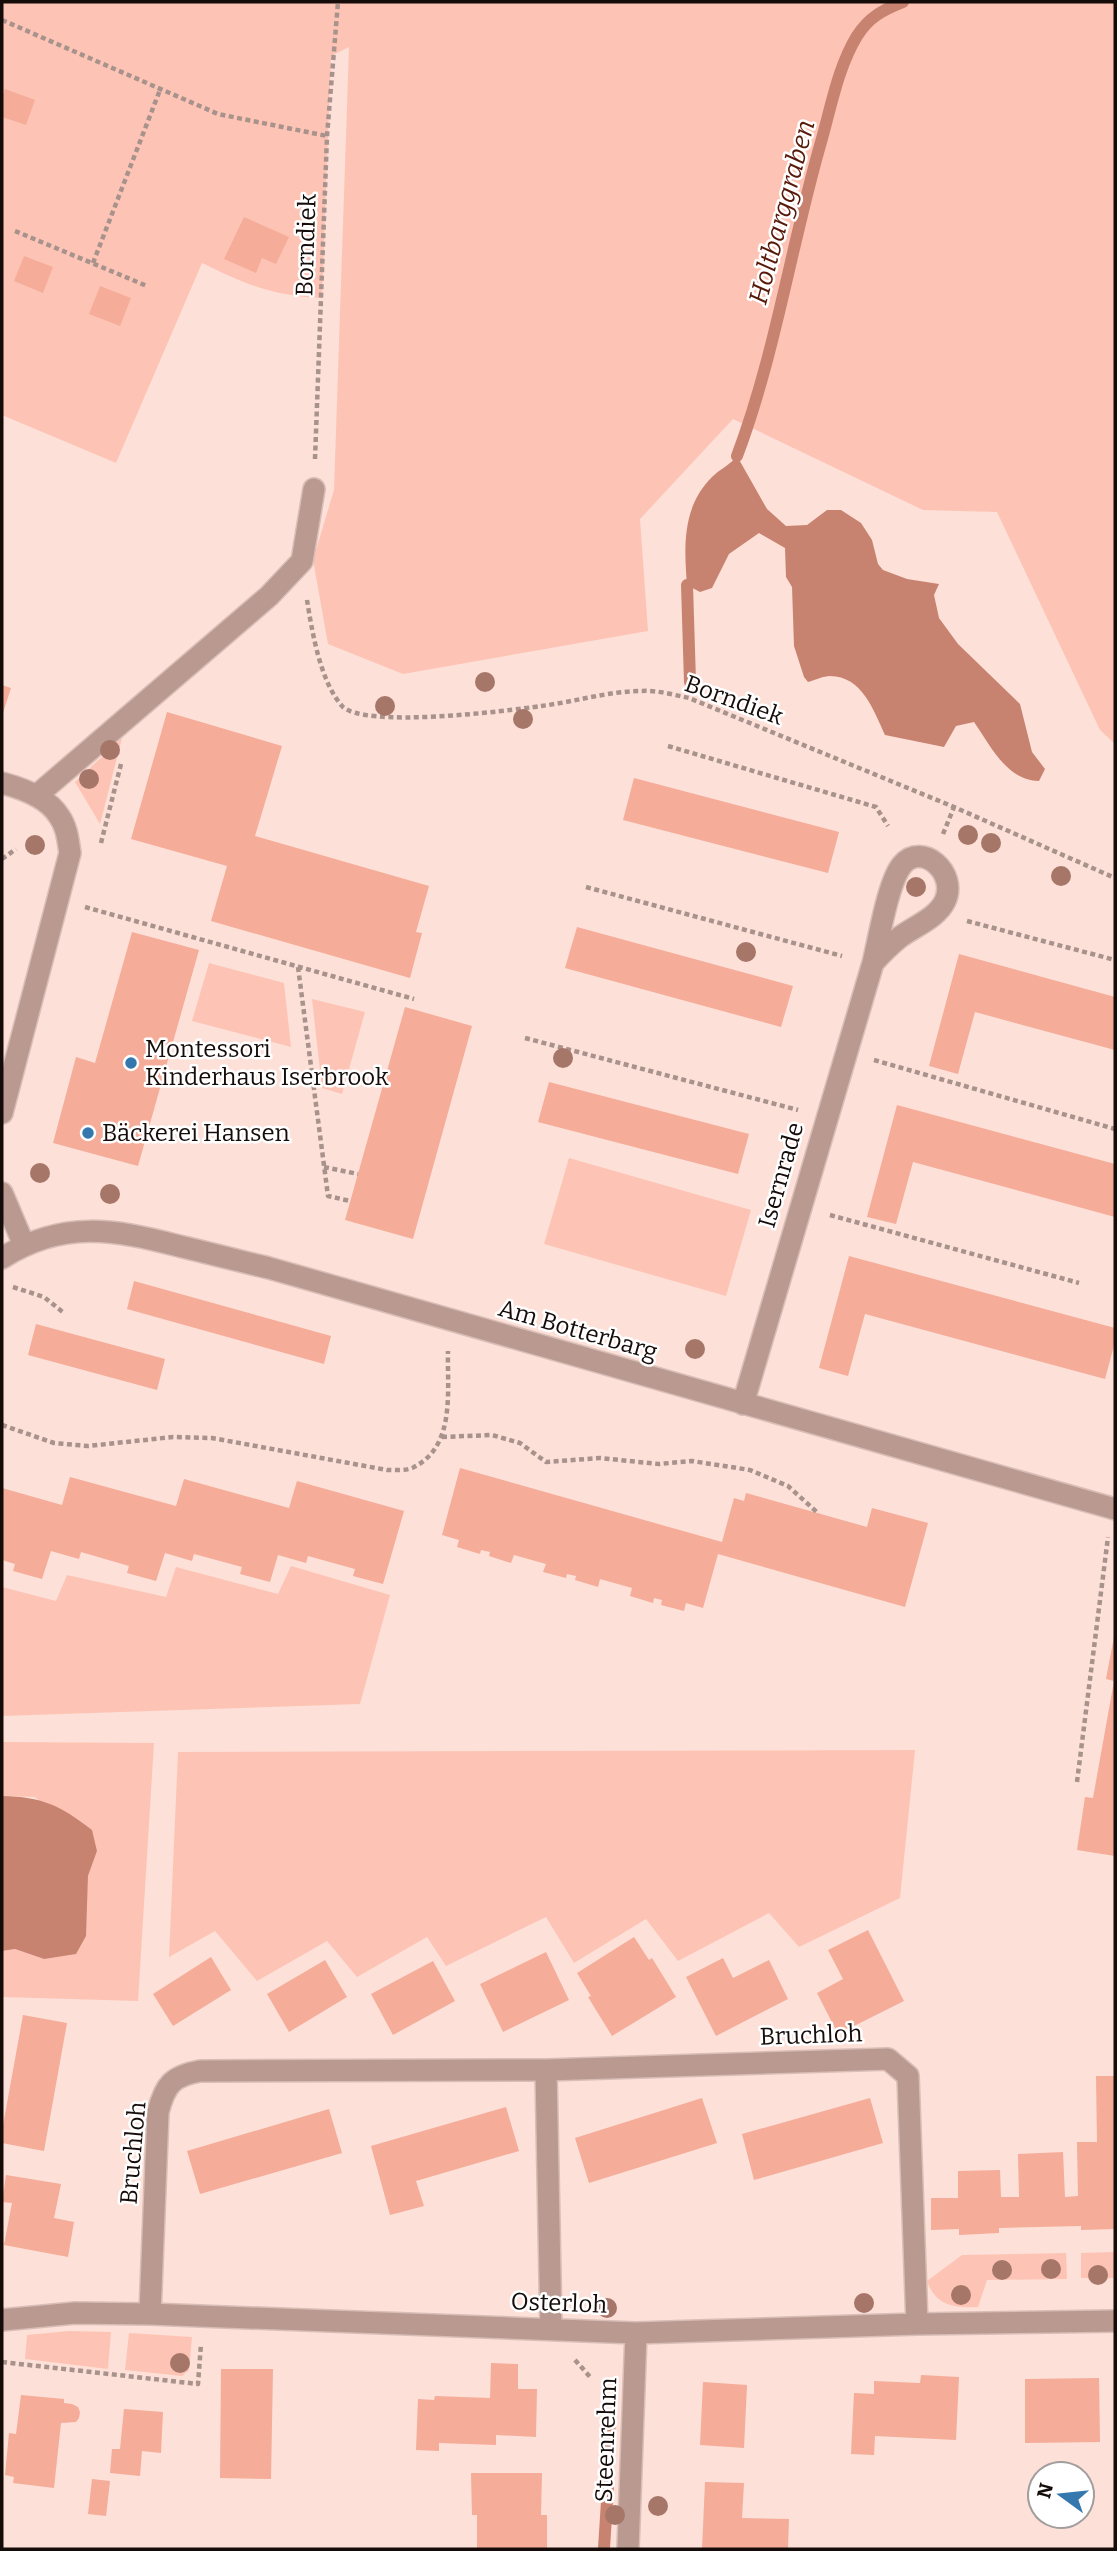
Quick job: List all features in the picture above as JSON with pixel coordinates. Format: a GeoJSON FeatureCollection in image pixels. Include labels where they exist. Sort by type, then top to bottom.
{"type":"FeatureCollection","features":[{"type":"Feature","properties":{"kind":"street"},"geometry":{"type":"LineString","coordinates":[[36,796],[269,596],[302,561],[314,489]]}},
{"type":"Feature","properties":{"kind":"street"},"geometry":{"type":"LineString","coordinates":[[2,783],[36,796],[59,814],[66,831],[70,853],[2,1113]]}},
{"type":"Feature","properties":{"kind":"street","name":"Isernrade"},"geometry":{"type":"LineString","coordinates":[[743,1404],[873,962],[895,876],[903,863],[916,857],[932,860],[943,870],[949,884],[946,899],[938,912],[895,941],[873,962]]}},
{"type":"Feature","properties":{"kind":"street"},"geometry":{"type":"LineString","coordinates":[[2,1193],[24,1245]]}},
{"type":"Feature","properties":{"kind":"street","name":"Am Botterbarg"},"geometry":{"type":"LineString","coordinates":[[2,1258],[24,1245],[83,1230],[128,1233],[269,1268],[1115,1509]]}},
{"type":"Feature","properties":{"kind":"street","name":"Bruchloh"},"geometry":{"type":"LineString","coordinates":[[150,2314],[158,2112],[162,2096],[171,2081],[184,2074],[200,2071],[546,2070],[888,2059],[908,2076],[917,2324]]}},
{"type":"Feature","properties":{"kind":"street"},"geometry":{"type":"LineString","coordinates":[[546,2070],[551,2329]]}},
{"type":"Feature","properties":{"kind":"street","name":"Osterloh"},"geometry":{"type":"LineString","coordinates":[[2,2320],[75,2313],[150,2314],[636,2333],[1115,2321]]}},
{"type":"Feature","properties":{"kind":"street","name":"Steenrehm"},"geometry":{"type":"LineString","coordinates":[[628,2549],[636,2333]]}},
{"type":"Feature","properties":{"kind":"path","name":"Borndiek"},"geometry":{"type":"LineString","coordinates":[[314,489],[327,136],[338,2]]}},
{"type":"Feature","properties":{"kind":"path"},"geometry":{"type":"LineString","coordinates":[[2,20],[218,114],[327,136]]}},
{"type":"Feature","properties":{"kind":"path"},"geometry":{"type":"LineString","coordinates":[[93,263],[160,90]]}},
{"type":"Feature","properties":{"kind":"path"},"geometry":{"type":"LineString","coordinates":[[15,231],[147,286]]}},
{"type":"Feature","properties":{"kind":"path","name":"Borndiek"},"geometry":{"type":"LineString","coordinates":[[302,561],[311,628],[323,673],[342,707],[362,715],[405,718],[541,706],[643,691],[689,698],[954,807],[1115,878]]}},
{"type":"Feature","properties":{"kind":"path"},"geometry":{"type":"LineString","coordinates":[[668,746],[876,807],[888,826]]}},
{"type":"Feature","properties":{"kind":"path"},"geometry":{"type":"LineString","coordinates":[[98,854],[122,763]]}},
{"type":"Feature","properties":{"kind":"path"},"geometry":{"type":"LineString","coordinates":[[942,835],[954,807]]}},
{"type":"Feature","properties":{"kind":"path"},"geometry":{"type":"LineString","coordinates":[[2,859],[16,849]]}},
{"type":"Feature","properties":{"kind":"path"},"geometry":{"type":"LineString","coordinates":[[586,887],[842,956]]}},
{"type":"Feature","properties":{"kind":"path"},"geometry":{"type":"LineString","coordinates":[[84,907],[414,999]]}},
{"type":"Feature","properties":{"kind":"path"},"geometry":{"type":"LineString","coordinates":[[966,920],[1115,960]]}},
{"type":"Feature","properties":{"kind":"path"},"geometry":{"type":"LineString","coordinates":[[298,967],[328,1196],[350,1200]]}},
{"type":"Feature","properties":{"kind":"path"},"geometry":{"type":"LineString","coordinates":[[525,1038],[798,1110]]}},
{"type":"Feature","properties":{"kind":"path"},"geometry":{"type":"LineString","coordinates":[[861,1056],[1115,1129]]}},
{"type":"Feature","properties":{"kind":"path"},"geometry":{"type":"LineString","coordinates":[[324,1167],[358,1174]]}},
{"type":"Feature","properties":{"kind":"path"},"geometry":{"type":"LineString","coordinates":[[817,1211],[1079,1283]]}},
{"type":"Feature","properties":{"kind":"path"},"geometry":{"type":"LineString","coordinates":[[2,1285],[44,1297],[64,1313]]}},
{"type":"Feature","properties":{"kind":"path"},"geometry":{"type":"LineString","coordinates":[[2,1424],[54,1443],[88,1446],[173,1437],[212,1438],[387,1470],[413,1469],[432,1453],[442,1437],[447,1417],[448,1351]]}},
{"type":"Feature","properties":{"kind":"path"},"geometry":{"type":"LineString","coordinates":[[442,1437],[492,1435],[520,1443],[546,1462],[600,1458],[659,1464],[692,1461],[750,1470],[788,1486],[819,1514]]}},
{"type":"Feature","properties":{"kind":"path"},"geometry":{"type":"LineString","coordinates":[[1077,1782],[1108,1537]]}},
{"type":"Feature","properties":{"kind":"path"},"geometry":{"type":"LineString","coordinates":[[2,2362],[198,2384],[202,2338]]}},
{"type":"Feature","properties":{"kind":"path"},"geometry":{"type":"LineString","coordinates":[[569,2354],[592,2379]]}},
{"type":"Feature","properties":{"kind":"shaded area"},"geometry":{"type":"Polygon","coordinates":[[[2,2],[1115,2],[1115,744],[1100,730],[997,512],[923,510],[733,419],[640,519],[648,631],[403,674],[328,644],[313,560],[334,490],[349,47],[331,56],[322,298],[289,295],[260,288],[202,263],[116,463],[2,415],[2,2]]]}},
{"type":"Feature","properties":{"kind":"shaded area"},"geometry":{"type":"Polygon","coordinates":[[[737,456],[767,509],[786,526],[807,525],[827,510],[841,510],[861,523],[872,540],[878,564],[883,570],[907,579],[939,584],[934,595],[939,618],[958,644],[1020,704],[1032,752],[1045,769],[1039,781],[1017,775],[1008,768],[974,722],[956,726],[944,747],[885,735],[865,696],[851,682],[830,676],[808,682],[794,646],[792,587],[786,577],[785,548],[759,533],[729,554],[712,588],[700,592],[687,585],[687,528],[695,501],[712,477],[737,456]]]}},
{"type":"Feature","properties":{"kind":"shaded area"},"geometry":{"type":"Polygon","coordinates":[[[122,738],[100,824],[75,782],[122,738]]]}},
{"type":"Feature","properties":{"kind":"shaded area"},"geometry":{"type":"Polygon","coordinates":[[[209,963],[284,983],[291,1047],[192,1021],[209,963]]]}},
{"type":"Feature","properties":{"kind":"shaded area"},"geometry":{"type":"Polygon","coordinates":[[[312,999],[365,1012],[342,1094],[322,1088],[312,999]]]}},
{"type":"Feature","properties":{"kind":"shaded area"},"geometry":{"type":"Polygon","coordinates":[[[569,1158],[751,1210],[726,1296],[544,1244],[569,1158]]]}},
{"type":"Feature","properties":{"kind":"shaded area"},"geometry":{"type":"Polygon","coordinates":[[[291,1566],[390,1595],[360,1704],[2,1716],[2,1587],[56,1601],[67,1575],[166,1597],[176,1567],[278,1594],[291,1566]]]}},
{"type":"Feature","properties":{"kind":"shaded area"},"geometry":{"type":"Polygon","coordinates":[[[2,1742],[154,1743],[138,2001],[2,1997],[2,1951],[15,1949],[44,1959],[86,1905],[88,1876],[97,1851],[35,1797],[2,1796],[2,1742]]]}},
{"type":"Feature","properties":{"kind":"shaded area"},"geometry":{"type":"Polygon","coordinates":[[[915,1750],[900,1898],[799,1947],[769,1913],[678,1961],[646,1919],[574,1963],[546,1917],[446,1966],[427,1937],[357,1977],[327,1941],[257,1981],[215,1931],[169,1957],[178,1752],[915,1750]]]}},
{"type":"Feature","properties":{"kind":"shaded area"},"geometry":{"type":"Polygon","coordinates":[[[2,1796],[28,1798],[50,1804],[92,1830],[97,1851],[88,1876],[86,1936],[76,1954],[44,1959],[15,1949],[2,1951],[2,1796]]]}},
{"type":"Feature","properties":{"kind":"shaded area"},"geometry":{"type":"Polygon","coordinates":[[[1115,2252],[1115,2278],[1081,2278],[1081,2253],[1115,2252]]]}},
{"type":"Feature","properties":{"kind":"shaded area"},"geometry":{"type":"Polygon","coordinates":[[[1066,2253],[1067,2279],[987,2280],[978,2307],[947,2304],[935,2296],[927,2281],[962,2255],[1066,2253]]]}},
{"type":"Feature","properties":{"kind":"shaded area"},"geometry":{"type":"Polygon","coordinates":[[[69,2331],[111,2332],[108,2369],[25,2359],[27,2335],[69,2331]]]}},
{"type":"Feature","properties":{"kind":"shaded area"},"geometry":{"type":"Polygon","coordinates":[[[129,2333],[192,2337],[189,2370],[182,2376],[125,2370],[129,2333]]]}},
{"type":"Feature","properties":{"kind":"building"},"geometry":{"type":"Polygon","coordinates":[[[5,89],[35,100],[26,125],[2,117],[2,97],[5,89]]]}},
{"type":"Feature","properties":{"kind":"building"},"geometry":{"type":"Polygon","coordinates":[[[244,217],[289,237],[276,264],[262,258],[256,273],[224,259],[244,217]]]}},
{"type":"Feature","properties":{"kind":"building"},"geometry":{"type":"Polygon","coordinates":[[[24,256],[53,267],[43,293],[14,281],[24,256]]]}},
{"type":"Feature","properties":{"kind":"building"},"geometry":{"type":"Polygon","coordinates":[[[100,286],[131,298],[120,326],[89,314],[100,286]]]}},
{"type":"Feature","properties":{"kind":"building"},"geometry":{"type":"Polygon","coordinates":[[[2,685],[11,688],[2,716],[2,685]]]}},
{"type":"Feature","properties":{"kind":"building"},"geometry":{"type":"Polygon","coordinates":[[[167,712],[282,746],[255,836],[429,886],[416,932],[422,933],[410,978],[211,921],[227,866],[131,839],[167,712]]]}},
{"type":"Feature","properties":{"kind":"building"},"geometry":{"type":"Polygon","coordinates":[[[634,778],[839,832],[828,873],[623,820],[634,778]]]}},
{"type":"Feature","properties":{"kind":"building"},"geometry":{"type":"Polygon","coordinates":[[[577,927],[793,986],[781,1027],[565,968],[577,927]]]}},
{"type":"Feature","properties":{"kind":"building"},"geometry":{"type":"Polygon","coordinates":[[[132,932],[199,950],[138,1166],[53,1143],[76,1057],[95,1063],[132,932]]]}},
{"type":"Feature","properties":{"kind":"building"},"geometry":{"type":"Polygon","coordinates":[[[959,954],[1115,997],[1115,1050],[975,1012],[958,1074],[929,1066],[959,954]]]}},
{"type":"Feature","properties":{"kind":"building"},"geometry":{"type":"Polygon","coordinates":[[[405,1007],[472,1026],[413,1239],[345,1220],[405,1007]]]}},
{"type":"Feature","properties":{"kind":"building"},"geometry":{"type":"Polygon","coordinates":[[[549,1082],[749,1134],[738,1174],[538,1122],[549,1082]]]}},
{"type":"Feature","properties":{"kind":"building"},"geometry":{"type":"Polygon","coordinates":[[[897,1105],[1115,1164],[1115,1217],[913,1162],[896,1224],[867,1217],[897,1105]]]}},
{"type":"Feature","properties":{"kind":"building"},"geometry":{"type":"Polygon","coordinates":[[[849,1256],[1115,1328],[1115,1342],[1105,1379],[865,1314],[848,1376],[819,1368],[849,1256]]]}},
{"type":"Feature","properties":{"kind":"building"},"geometry":{"type":"Polygon","coordinates":[[[134,1281],[331,1336],[324,1364],[127,1309],[134,1281]]]}},
{"type":"Feature","properties":{"kind":"building"},"geometry":{"type":"Polygon","coordinates":[[[36,1324],[165,1359],[157,1390],[28,1355],[36,1324]]]}},
{"type":"Feature","properties":{"kind":"building"},"geometry":{"type":"Polygon","coordinates":[[[460,1468],[722,1542],[734,1498],[744,1501],[746,1493],[867,1527],[872,1508],[928,1523],[905,1607],[718,1554],[703,1608],[686,1603],[684,1611],[661,1605],[662,1600],[654,1598],[653,1603],[630,1596],[632,1588],[600,1579],[598,1587],[575,1580],[576,1576],[567,1574],[566,1578],[543,1572],[546,1564],[514,1555],[511,1563],[489,1556],[490,1552],[481,1550],[480,1554],[457,1547],[459,1540],[442,1535],[460,1468]]]}},
{"type":"Feature","properties":{"kind":"building"},"geometry":{"type":"Polygon","coordinates":[[[70,1477],[176,1506],[184,1479],[289,1508],[297,1481],[404,1511],[383,1584],[353,1576],[355,1569],[308,1556],[306,1563],[278,1555],[270,1582],[240,1574],[242,1567],[194,1554],[192,1561],[165,1553],[156,1581],[127,1573],[129,1566],[81,1552],[79,1559],[51,1551],[42,1579],[13,1571],[15,1564],[2,1560],[2,1488],[62,1505],[70,1477]]]}},
{"type":"Feature","properties":{"kind":"building"},"geometry":{"type":"Polygon","coordinates":[[[1114,1637],[1115,1856],[1077,1850],[1085,1797],[1093,1798],[1114,1681],[1106,1679],[1114,1637]]]}},
{"type":"Feature","properties":{"kind":"building"},"geometry":{"type":"Polygon","coordinates":[[[868,1930],[904,2001],[838,2034],[817,1993],[843,1979],[828,1950],[868,1930]]]}},
{"type":"Feature","properties":{"kind":"building"},"geometry":{"type":"Polygon","coordinates":[[[634,1937],[649,1960],[652,1958],[676,1997],[612,2036],[577,1973],[634,1937]]]}},
{"type":"Feature","properties":{"kind":"building"},"geometry":{"type":"Polygon","coordinates":[[[546,1952],[569,2000],[503,2032],[480,1984],[546,1952]]]}},
{"type":"Feature","properties":{"kind":"building"},"geometry":{"type":"Polygon","coordinates":[[[211,1957],[231,1990],[173,2026],[153,1994],[211,1957]]]}},
{"type":"Feature","properties":{"kind":"building"},"geometry":{"type":"Polygon","coordinates":[[[723,1958],[733,1978],[769,1960],[788,1999],[716,2036],[686,1977],[723,1958]]]}},
{"type":"Feature","properties":{"kind":"building"},"geometry":{"type":"Polygon","coordinates":[[[325,1960],[347,1997],[289,2032],[267,1994],[325,1960]]]}},
{"type":"Feature","properties":{"kind":"building"},"geometry":{"type":"Polygon","coordinates":[[[433,1961],[455,2001],[393,2035],[371,1994],[433,1961]]]}},
{"type":"Feature","properties":{"kind":"building"},"geometry":{"type":"Polygon","coordinates":[[[23,2015],[67,2023],[44,2151],[2,2143],[23,2015]]]}},
{"type":"Feature","properties":{"kind":"building"},"geometry":{"type":"Polygon","coordinates":[[[1096,2076],[1115,2076],[1115,2229],[1081,2230],[1081,2226],[999,2228],[999,2233],[959,2235],[959,2229],[931,2230],[931,2198],[958,2198],[958,2171],[1000,2170],[1001,2197],[1019,2197],[1018,2154],[1063,2152],[1065,2197],[1078,2196],[1077,2142],[1097,2142],[1096,2076]]]}},
{"type":"Feature","properties":{"kind":"building"},"geometry":{"type":"Polygon","coordinates":[[[702,2098],[717,2143],[589,2183],[575,2138],[702,2098]]]}},
{"type":"Feature","properties":{"kind":"building"},"geometry":{"type":"Polygon","coordinates":[[[870,2098],[883,2143],[754,2180],[742,2134],[870,2098]]]}},
{"type":"Feature","properties":{"kind":"building"},"geometry":{"type":"Polygon","coordinates":[[[506,2107],[519,2151],[416,2181],[424,2206],[390,2215],[371,2146],[506,2107]]]}},
{"type":"Feature","properties":{"kind":"building"},"geometry":{"type":"Polygon","coordinates":[[[329,2109],[342,2153],[200,2194],[187,2151],[329,2109]]]}},
{"type":"Feature","properties":{"kind":"building"},"geometry":{"type":"Polygon","coordinates":[[[6,2175],[61,2184],[54,2218],[74,2222],[68,2257],[4,2245],[12,2203],[2,2202],[6,2175]]]}},
{"type":"Feature","properties":{"kind":"building"},"geometry":{"type":"Polygon","coordinates":[[[491,2363],[518,2364],[518,2389],[537,2389],[536,2437],[496,2435],[496,2445],[439,2443],[439,2451],[416,2450],[418,2399],[434,2400],[435,2396],[490,2398],[491,2363]]]}},
{"type":"Feature","properties":{"kind":"building"},"geometry":{"type":"Polygon","coordinates":[[[221,2369],[273,2369],[271,2479],[220,2478],[221,2369]]]}},
{"type":"Feature","properties":{"kind":"building"},"geometry":{"type":"Polygon","coordinates":[[[921,2375],[959,2377],[956,2440],[875,2436],[874,2455],[851,2454],[854,2393],[874,2394],[874,2381],[920,2383],[921,2375]]]}},
{"type":"Feature","properties":{"kind":"building"},"geometry":{"type":"Polygon","coordinates":[[[1099,2378],[1100,2442],[1025,2443],[1025,2379],[1099,2378]]]}},
{"type":"Feature","properties":{"kind":"building"},"geometry":{"type":"Polygon","coordinates":[[[703,2382],[747,2385],[744,2448],[700,2445],[703,2382]]]}},
{"type":"Feature","properties":{"kind":"building"},"geometry":{"type":"Polygon","coordinates":[[[21,2395],[64,2399],[64,2403],[78,2407],[80,2412],[76,2422],[61,2423],[54,2488],[13,2483],[14,2477],[5,2475],[9,2433],[16,2434],[21,2395]]]}},
{"type":"Feature","properties":{"kind":"building"},"geometry":{"type":"Polygon","coordinates":[[[124,2409],[163,2412],[161,2453],[142,2451],[140,2476],[110,2473],[112,2449],[120,2449],[124,2409]]]}},
{"type":"Feature","properties":{"kind":"building"},"geometry":{"type":"Polygon","coordinates":[[[471,2473],[542,2473],[541,2515],[547,2515],[547,2549],[477,2549],[477,2515],[472,2515],[471,2473]]]}},
{"type":"Feature","properties":{"kind":"building"},"geometry":{"type":"Polygon","coordinates":[[[92,2479],[110,2481],[106,2516],[88,2514],[92,2479]]]}},
{"type":"Feature","properties":{"kind":"building"},"geometry":{"type":"Polygon","coordinates":[[[705,2482],[744,2483],[742,2518],[789,2519],[788,2549],[702,2549],[705,2482]]]}},
{"type":"Feature","properties":{"kind":"waterway","name":"Holtbarggraben"},"geometry":{"type":"LineString","coordinates":[[737,456],[762,379],[810,181],[840,74],[850,48],[866,24],[883,11],[903,2]]}},
{"type":"Feature","properties":{"kind":"waterway","name":"Holtbarggraben"},"geometry":{"type":"LineString","coordinates":[[687,585],[690,682]]}},
{"type":"Feature","properties":{"kind":"waterway"},"geometry":{"type":"LineString","coordinates":[[608,2454],[610,2419]]}},
{"type":"Feature","properties":{"kind":"waterway"},"geometry":{"type":"LineString","coordinates":[[604,2548],[608,2486]]}},
{"type":"Feature","properties":{"kind":"place","name":"Montessori Kinderhaus Iserbrook"},"geometry":{"type":"Point","coordinates":[131,1063]}},
{"type":"Feature","properties":{"kind":"place","name":"Bäckerei Hansen"},"geometry":{"type":"Point","coordinates":[88,1133]}}]}
